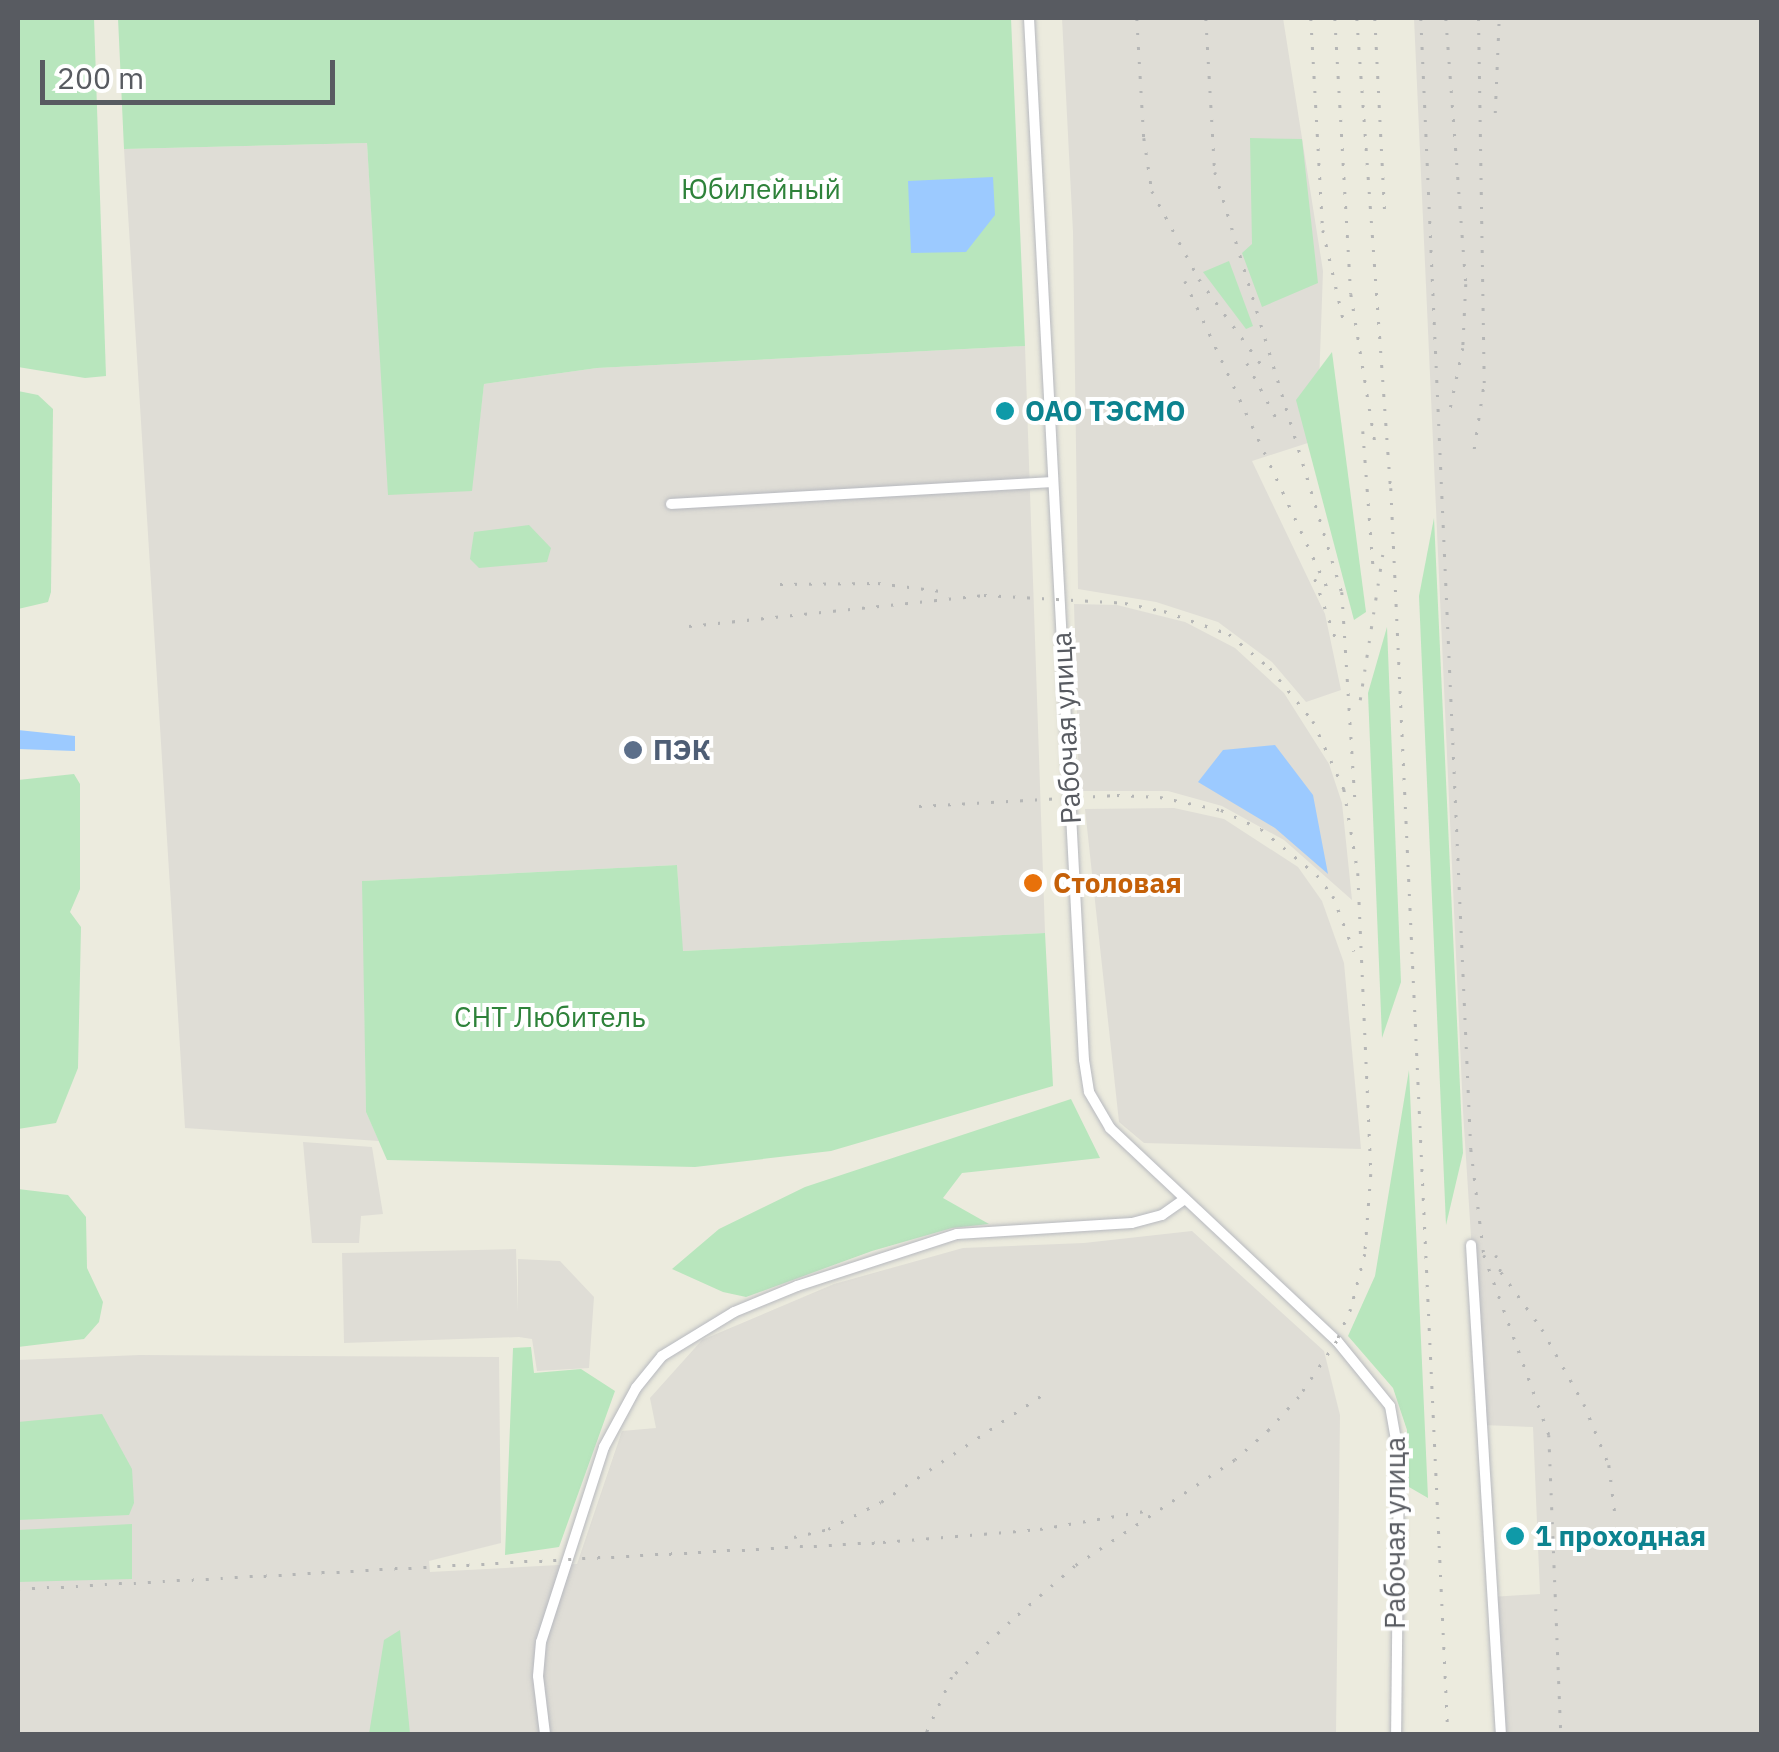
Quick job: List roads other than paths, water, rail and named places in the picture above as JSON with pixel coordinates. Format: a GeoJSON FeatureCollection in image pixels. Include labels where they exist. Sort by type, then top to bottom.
{"type":"FeatureCollection","features":[{"type":"Feature","properties":{"kind":"street","name":"Рабочая улица"},"geometry":{"type":"LineString","coordinates":[[1029,18],[1084,1060],[1090,1092],[1110,1128],[1336,1341],[1390,1406],[1399,1457],[1396,1734]]}},
{"type":"Feature","properties":{"kind":"street"},"geometry":{"type":"LineString","coordinates":[[671,504],[1052,482]]}},
{"type":"Feature","properties":{"kind":"street"},"geometry":{"type":"LineString","coordinates":[[545,1734],[538,1676],[541,1642],[604,1447],[636,1388],[662,1356],[719,1320],[796,1286],[958,1234],[1132,1224],[1162,1215],[1185,1199]]}},
{"type":"Feature","properties":{"kind":"street"},"geometry":{"type":"LineString","coordinates":[[1472,1245],[1501,1734]]}},
{"type":"Feature","properties":{"kind":"water"},"geometry":{"type":"Polygon","coordinates":[[[993,177],[995,215],[966,252],[911,253],[908,181],[993,177]]]}},
{"type":"Feature","properties":{"kind":"water"},"geometry":{"type":"Polygon","coordinates":[[[18,730],[75,736],[75,751],[18,749],[18,730]]]}},
{"type":"Feature","properties":{"kind":"water"},"geometry":{"type":"Polygon","coordinates":[[[1275,745],[1313,795],[1328,874],[1275,828],[1198,782],[1223,750],[1275,745]]]}},
{"type":"Feature","properties":{"kind":"railway"},"geometry":{"type":"LineString","coordinates":[[1137,18],[1144,138],[1152,191],[1199,279],[1266,371]]}},
{"type":"Feature","properties":{"kind":"railway"},"geometry":{"type":"LineString","coordinates":[[1206,18],[1215,172],[1342,592],[1355,798]]}},
{"type":"Feature","properties":{"kind":"railway"},"geometry":{"type":"LineString","coordinates":[[1311,18],[1323,230],[1343,318]]}},
{"type":"Feature","properties":{"kind":"railway"},"geometry":{"type":"LineString","coordinates":[[1335,18],[1351,294],[1376,448]]}},
{"type":"Feature","properties":{"kind":"railway"},"geometry":{"type":"LineString","coordinates":[[1357,18],[1391,488],[1448,1734]]}},
{"type":"Feature","properties":{"kind":"railway"},"geometry":{"type":"LineString","coordinates":[[1375,18],[1385,216]]}},
{"type":"Feature","properties":{"kind":"railway"},"geometry":{"type":"LineString","coordinates":[[1421,18],[1471,1149],[1484,1255],[1549,1435],[1561,1734]]}},
{"type":"Feature","properties":{"kind":"railway"},"geometry":{"type":"LineString","coordinates":[[1446,18],[1466,284],[1463,348],[1449,415]]}},
{"type":"Feature","properties":{"kind":"railway"},"geometry":{"type":"LineString","coordinates":[[1474,449],[1484,383],[1478,18]]}},
{"type":"Feature","properties":{"kind":"railway"},"geometry":{"type":"LineString","coordinates":[[1495,113],[1499,18]]}},
{"type":"Feature","properties":{"kind":"railway"},"geometry":{"type":"LineString","coordinates":[[1185,281],[1328,589]]}},
{"type":"Feature","properties":{"kind":"railway"},"geometry":{"type":"LineString","coordinates":[[1247,363],[1280,425]]}},
{"type":"Feature","properties":{"kind":"railway"},"geometry":{"type":"LineString","coordinates":[[1363,431],[1373,565]]}},
{"type":"Feature","properties":{"kind":"railway"},"geometry":{"type":"LineString","coordinates":[[1360,700],[1383,552]]}},
{"type":"Feature","properties":{"kind":"railway"},"geometry":{"type":"LineString","coordinates":[[1315,579],[1338,645]]}},
{"type":"Feature","properties":{"kind":"railway"},"geometry":{"type":"LineString","coordinates":[[780,584],[878,583],[940,591]]}},
{"type":"Feature","properties":{"kind":"railway"},"geometry":{"type":"LineString","coordinates":[[689,626],[984,595],[1125,603],[1164,611],[1229,634],[1270,668],[1313,721],[1344,789],[1358,873],[1371,1174],[1365,1254],[1351,1309],[1337,1341],[1299,1397],[1235,1460],[1075,1566],[952,1677],[926,1734]]}},
{"type":"Feature","properties":{"kind":"railway"},"geometry":{"type":"LineString","coordinates":[[919,806],[1117,795],[1160,797],[1221,810],[1261,829],[1317,875],[1333,896],[1354,951]]}},
{"type":"Feature","properties":{"kind":"railway"},"geometry":{"type":"LineString","coordinates":[[1496,1255],[1501,1272],[1542,1329],[1584,1404],[1609,1465],[1615,1513]]}},
{"type":"Feature","properties":{"kind":"railway"},"geometry":{"type":"LineString","coordinates":[[794,1537],[828,1529],[881,1502],[1042,1395]]}},
{"type":"Feature","properties":{"kind":"railway"},"geometry":{"type":"LineString","coordinates":[[18,1589],[883,1542],[1040,1529],[1150,1510]]}},
{"type":"Feature","properties":{"kind":"place","name":"ОАО ТЭСМО"},"geometry":{"type":"Point","coordinates":[1005,411]}},
{"type":"Feature","properties":{"kind":"place","name":"ПЭК"},"geometry":{"type":"Point","coordinates":[633,750]}},
{"type":"Feature","properties":{"kind":"place","name":"Столовая"},"geometry":{"type":"Point","coordinates":[1033,883]}},
{"type":"Feature","properties":{"kind":"place","name":"1 проходная"},"geometry":{"type":"Point","coordinates":[1515,1536]}},
{"type":"Feature","properties":{"kind":"park label","name":"Юбилейный"},"geometry":{"type":"Point","coordinates":[761,189]}},
{"type":"Feature","properties":{"kind":"park label","name":"СНТ Любитель"},"geometry":{"type":"Point","coordinates":[550,1017]}}]}
